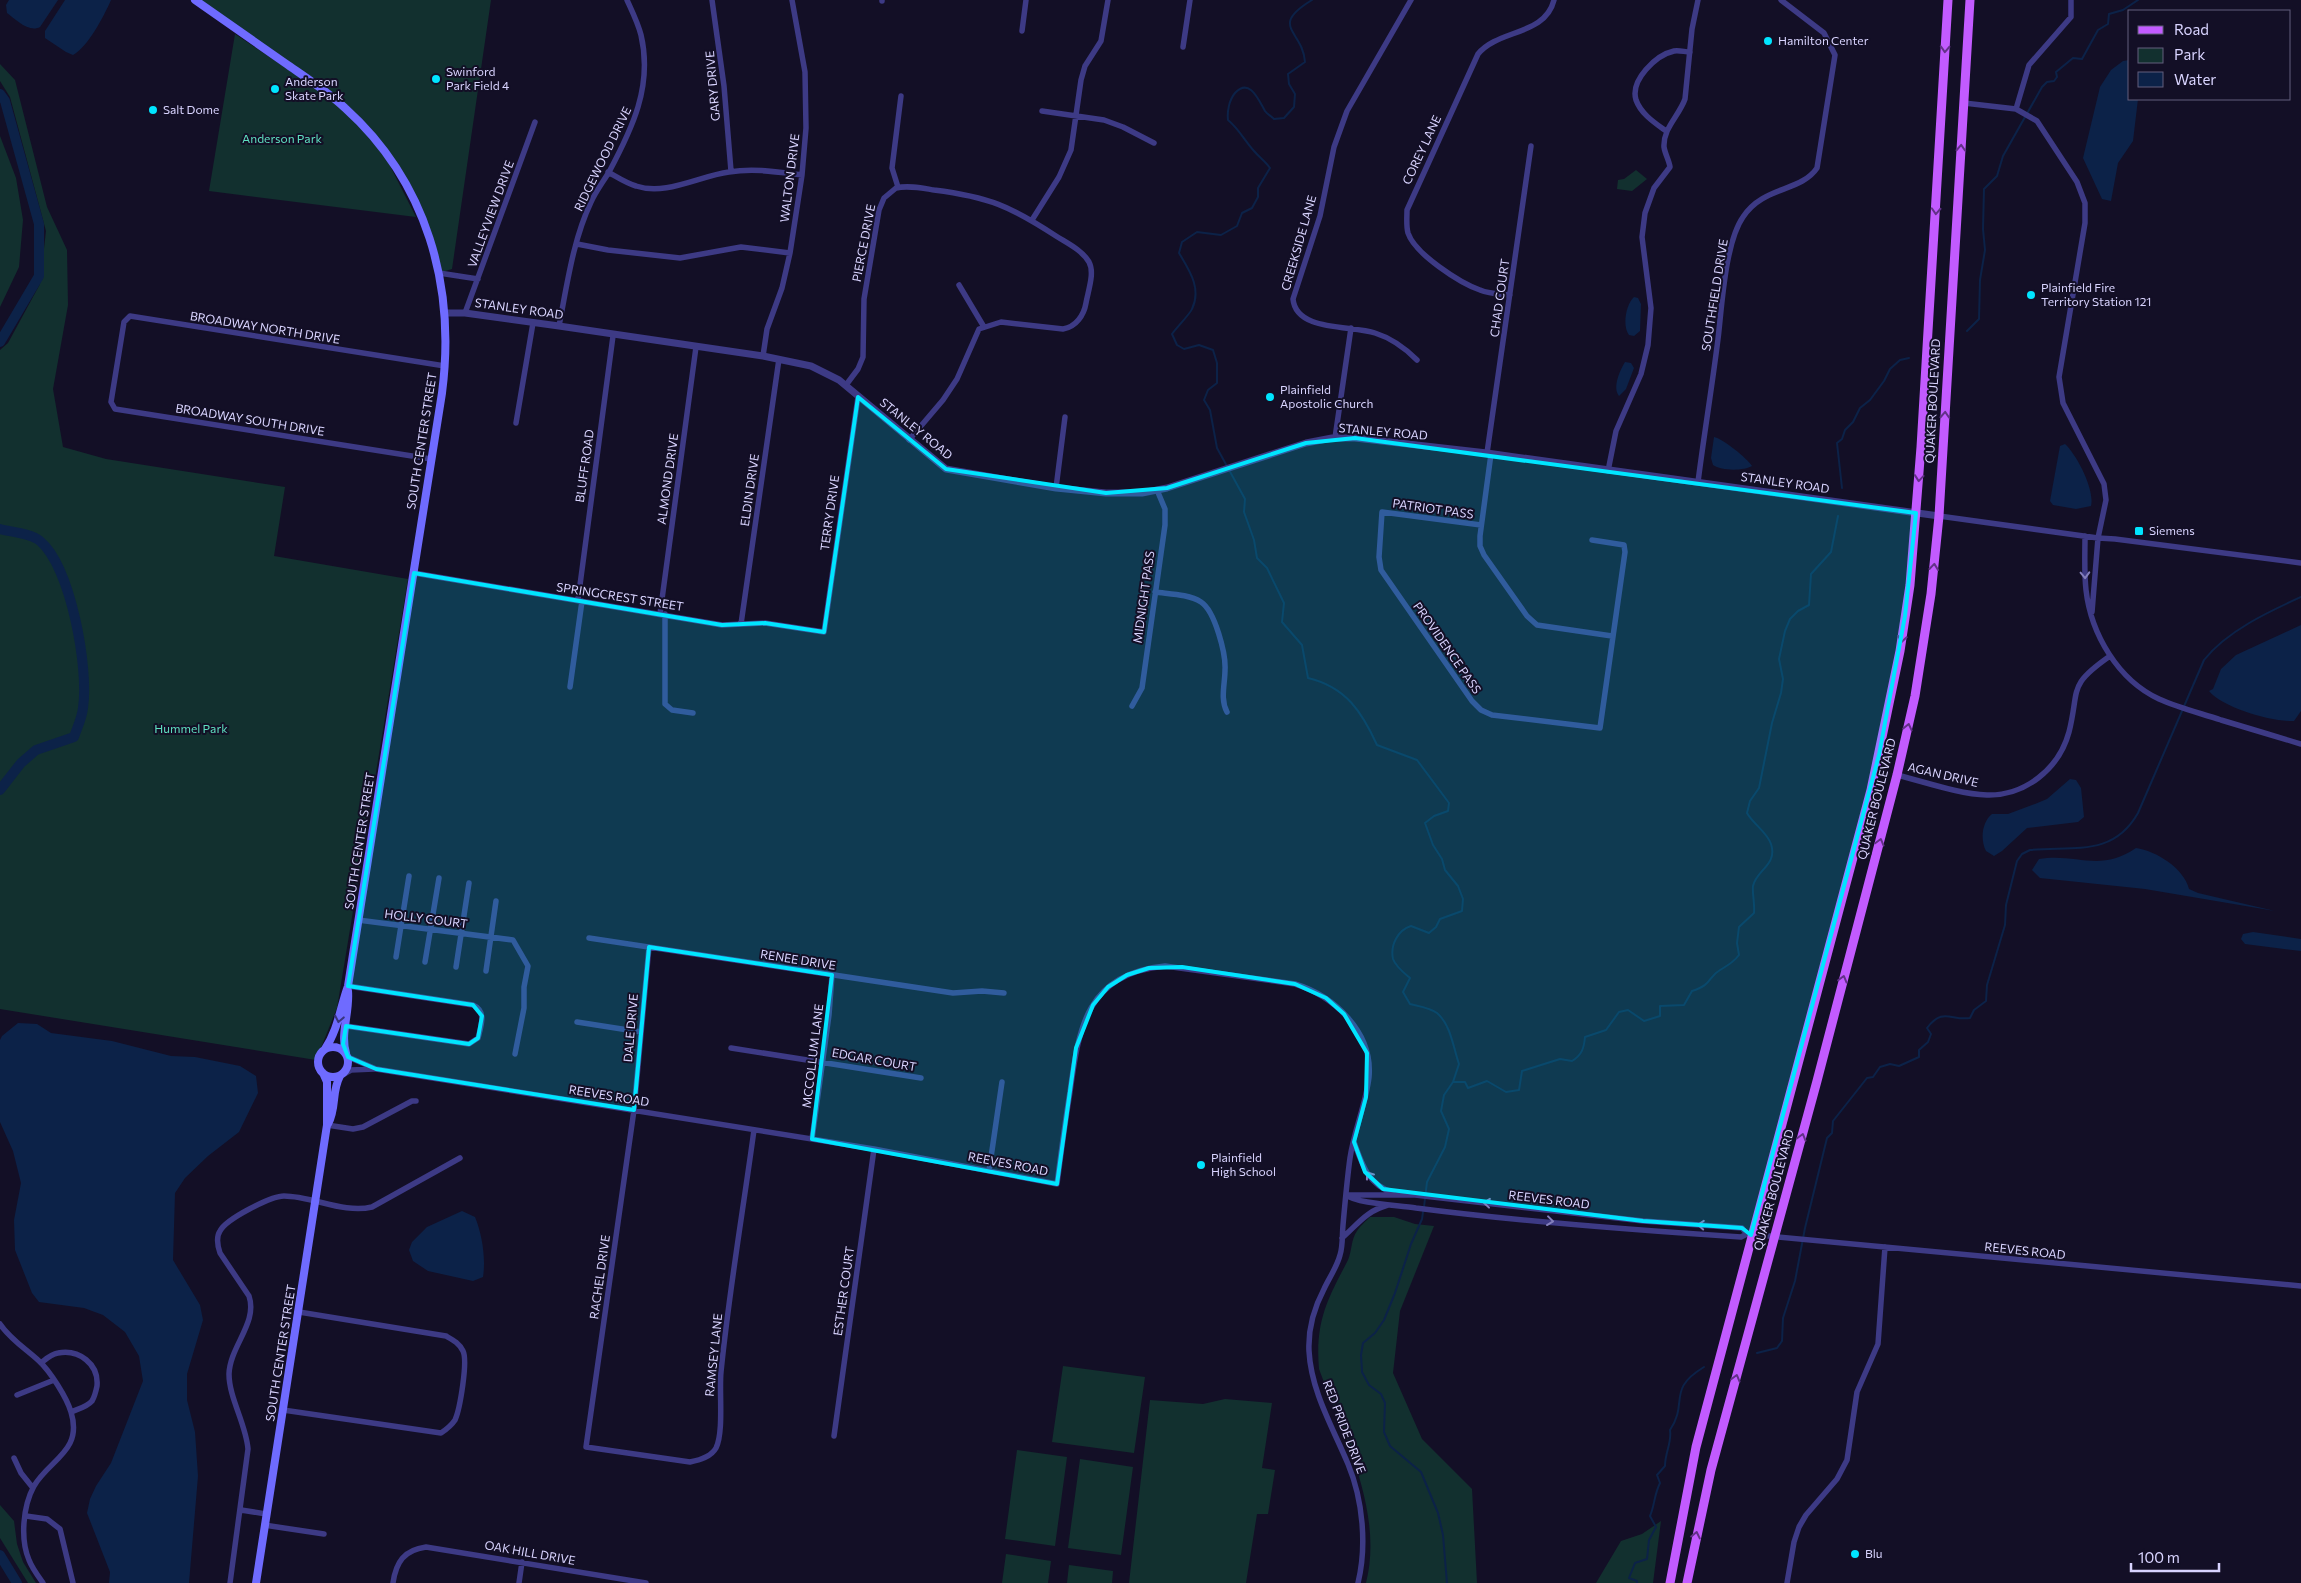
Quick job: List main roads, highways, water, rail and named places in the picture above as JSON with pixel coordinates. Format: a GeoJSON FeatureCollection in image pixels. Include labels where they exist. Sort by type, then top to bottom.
{"type":"FeatureCollection","features":[{"type":"Feature","properties":{"kind":"main road","name":"SOUTH CENTER STREET"},"geometry":{"type":"LineString","coordinates":[[195,0],[319,87],[345,108],[366,129],[397,169],[412,195],[434,248],[446,313],[446,366],[348,986],[337,1028],[325,1049]]}},
{"type":"Feature","properties":{"kind":"main road","name":"QUAKER BOULEVARD"},"geometry":{"type":"LineString","coordinates":[[1670,1583],[1696,1447],[1749,1234],[1881,746],[1905,616],[1916,514],[1948,0]]}},
{"type":"Feature","properties":{"kind":"main road","name":"QUAKER BOULEVARD"},"geometry":{"type":"LineString","coordinates":[[1687,1583],[1711,1470],[1818,1081],[1897,775],[1918,678],[1931,594],[1939,516],[1970,0]]}},
{"type":"Feature","properties":{"kind":"main road","name":"SOUTH CENTER STREET"},"geometry":{"type":"LineString","coordinates":[[347,1055],[343,1044],[349,1004],[348,986]]}},
{"type":"Feature","properties":{"kind":"main road"},"geometry":{"type":"LineString","coordinates":[[334,1046],[347,1055],[348,1066],[342,1075],[331,1077],[322,1073],[318,1061],[325,1049],[334,1046]]}},
{"type":"Feature","properties":{"kind":"main road","name":"SOUTH CENTER STREET"},"geometry":{"type":"LineString","coordinates":[[256,1583],[327,1126],[327,1082],[322,1073]]}},
{"type":"Feature","properties":{"kind":"main road","name":"SOUTH CENTER STREET"},"geometry":{"type":"LineString","coordinates":[[327,1126],[333,1115],[334,1087],[342,1075]]}},
{"type":"Feature","properties":{"kind":"water"},"geometry":{"type":"Polygon","coordinates":[[[9,0],[58,0],[40,27],[31,28],[7,13],[6,5],[9,0]]]}},
{"type":"Feature","properties":{"kind":"water"},"geometry":{"type":"Polygon","coordinates":[[[65,0],[111,0],[90,38],[73,55],[45,38],[45,31],[65,0]]]}},
{"type":"Feature","properties":{"kind":"water"},"geometry":{"type":"Polygon","coordinates":[[[2128,60],[2128,100],[2138,100],[2133,141],[2118,163],[2111,201],[2102,199],[2083,158],[2100,87],[2111,70],[2123,61],[2128,60]]]}},
{"type":"Feature","properties":{"kind":"water"},"geometry":{"type":"Polygon","coordinates":[[[1634,297],[1638,298],[1641,304],[1640,331],[1634,336],[1629,335],[1625,321],[1629,305],[1634,297]]]}},
{"type":"Feature","properties":{"kind":"water"},"geometry":{"type":"Polygon","coordinates":[[[1625,362],[1631,363],[1634,368],[1626,389],[1619,396],[1616,388],[1619,374],[1625,362]]]}},
{"type":"Feature","properties":{"kind":"water"},"geometry":{"type":"Polygon","coordinates":[[[1714,437],[1735,449],[1752,466],[1732,470],[1713,465],[1711,458],[1714,437]]]}},
{"type":"Feature","properties":{"kind":"water"},"geometry":{"type":"Polygon","coordinates":[[[2065,444],[2075,456],[2088,482],[2092,499],[2091,506],[2076,509],[2053,505],[2050,501],[2060,446],[2065,444]]]}},
{"type":"Feature","properties":{"kind":"water"},"geometry":{"type":"Polygon","coordinates":[[[2301,625],[2301,711],[2294,721],[2273,719],[2248,713],[2225,703],[2209,691],[2213,689],[2221,669],[2236,655],[2301,625]]]}},
{"type":"Feature","properties":{"kind":"water"},"geometry":{"type":"Polygon","coordinates":[[[2070,779],[2076,780],[2081,788],[2084,817],[2078,822],[2027,828],[1994,856],[1986,851],[1983,831],[1986,821],[1992,814],[2008,814],[2047,799],[2070,779]]]}},
{"type":"Feature","properties":{"kind":"water"},"geometry":{"type":"Polygon","coordinates":[[[2136,848],[2152,853],[2168,862],[2181,874],[2189,889],[2198,893],[2275,911],[2145,889],[2040,878],[2032,870],[2039,859],[2065,858],[2100,861],[2123,855],[2136,848]]]}},
{"type":"Feature","properties":{"kind":"water"},"geometry":{"type":"Polygon","coordinates":[[[2253,932],[2301,939],[2301,951],[2245,944],[2241,939],[2243,934],[2253,932]]]}},
{"type":"Feature","properties":{"kind":"water"},"geometry":{"type":"Polygon","coordinates":[[[18,1023],[37,1024],[51,1033],[112,1041],[171,1056],[195,1057],[240,1066],[256,1076],[258,1093],[239,1132],[208,1156],[185,1178],[175,1193],[173,1260],[200,1305],[203,1320],[187,1374],[187,1400],[195,1432],[198,1476],[189,1583],[109,1583],[110,1572],[87,1513],[90,1499],[111,1463],[143,1381],[139,1356],[125,1332],[103,1315],[84,1308],[39,1302],[32,1293],[15,1250],[14,1220],[21,1183],[13,1151],[0,1122],[0,1040],[2,1036],[18,1023]]]}},
{"type":"Feature","properties":{"kind":"water"},"geometry":{"type":"Polygon","coordinates":[[[462,1211],[475,1217],[483,1246],[483,1277],[473,1281],[428,1271],[413,1261],[409,1250],[412,1242],[427,1227],[462,1211]]]}},
{"type":"Feature","properties":{"kind":"waterway"},"geometry":{"type":"LineString","coordinates":[[1312,0],[1299,9],[1292,17],[1290,23],[1291,29],[1303,51],[1305,62],[1288,74],[1289,84],[1295,94],[1294,107],[1284,118],[1274,119],[1266,112],[1250,89],[1240,89],[1231,99],[1228,120],[1270,168],[1258,188],[1258,197],[1252,208],[1242,213],[1237,226],[1221,235],[1197,232],[1182,242],[1179,253],[1193,280],[1196,294],[1191,311],[1172,334],[1177,345],[1184,349],[1199,345],[1213,350],[1217,363],[1217,383],[1208,390],[1204,400],[1210,410],[1217,448],[1245,499],[1244,512],[1254,540],[1257,558],[1267,568],[1284,603],[1282,622],[1302,645],[1308,678],[1321,682],[1343,694],[1359,712],[1377,745],[1417,760],[1449,803],[1448,811],[1434,816],[1425,823],[1433,845],[1442,859],[1445,870],[1458,886],[1463,899],[1462,911],[1440,919],[1436,927],[1429,933],[1411,926],[1406,928],[1396,939],[1392,954],[1396,965],[1410,978],[1403,992],[1410,1004],[1431,1010],[1442,1018],[1449,1030],[1459,1064],[1453,1082],[1444,1095],[1441,1111],[1449,1129],[1445,1147],[1427,1182],[1424,1207]]}},
{"type":"Feature","properties":{"kind":"waterway"},"geometry":{"type":"LineString","coordinates":[[1967,331],[1979,319],[1980,280],[1985,250],[1983,229],[1984,189],[1997,176],[2003,156],[2042,87],[2047,82],[2054,81],[2057,77],[2056,72],[2073,58],[2082,59],[2098,30],[2108,24],[2109,14],[2123,10],[2138,0]]}},
{"type":"Feature","properties":{"kind":"waterway"},"geometry":{"type":"LineString","coordinates":[[0,94],[5,101],[39,224],[39,276],[0,342]]}},
{"type":"Feature","properties":{"kind":"waterway"},"geometry":{"type":"LineString","coordinates":[[1842,488],[1837,443],[1842,439],[1845,430],[1853,422],[1860,408],[1870,400],[1884,381],[1890,369],[1900,360],[1909,358]]}},
{"type":"Feature","properties":{"kind":"waterway"},"geometry":{"type":"LineString","coordinates":[[1453,1082],[1465,1082],[1468,1088],[1487,1081],[1506,1092],[1519,1090],[1522,1071],[1560,1059],[1572,1061],[1582,1051],[1585,1037],[1606,1030],[1619,1012],[1628,1010],[1644,1021],[1660,1016],[1660,1006],[1684,1005],[1692,991],[1706,984],[1716,973],[1739,955],[1737,943],[1739,927],[1754,913],[1753,886],[1755,880],[1772,857],[1769,840],[1747,813],[1750,801],[1759,788],[1772,723],[1781,693],[1783,679],[1779,659],[1785,631],[1790,619],[1798,611],[1809,605],[1811,574],[1831,552],[1838,516]]}},
{"type":"Feature","properties":{"kind":"waterway"},"geometry":{"type":"LineString","coordinates":[[0,529],[36,538],[51,554],[61,573],[69,595],[80,645],[84,691],[81,719],[74,737],[36,750],[21,763],[0,790]]}},
{"type":"Feature","properties":{"kind":"waterway"},"geometry":{"type":"LineString","coordinates":[[1757,1353],[1777,1348],[1782,1341],[1783,1318],[1795,1281],[1805,1228],[1827,1138],[1832,1133],[1833,1121],[1867,1078],[1873,1077],[1880,1067],[1890,1064],[1899,1066],[1919,1057],[1919,1050],[1928,1042],[1931,1034],[1927,1028],[1938,1018],[1943,1016],[1970,1018],[1974,1010],[1986,1001],[1987,985],[2005,925],[2006,905],[2017,861],[2022,854],[2030,850],[2077,848],[2104,843],[2117,837],[2128,827],[2138,813],[2204,660],[2236,631],[2301,597]]}},
{"type":"Feature","properties":{"kind":"waterway"},"geometry":{"type":"LineString","coordinates":[[1423,1212],[1384,1320],[1375,1333],[1363,1343],[1361,1355],[1362,1372],[1369,1385],[1381,1394],[1385,1403],[1384,1432],[1390,1446],[1421,1472],[1438,1513],[1443,1535],[1447,1583]]}},
{"type":"Feature","properties":{"kind":"waterway"},"geometry":{"type":"LineString","coordinates":[[1637,1583],[1637,1581],[1629,1578],[1635,1563],[1647,1559],[1649,1540],[1656,1527],[1650,1516],[1660,1483],[1657,1475],[1665,1466],[1670,1430],[1678,1412],[1682,1390],[1692,1375],[1704,1367]]}},
{"type":"Feature","properties":{"kind":"waterway"},"geometry":{"type":"LineString","coordinates":[[0,1555],[17,1583]]}},
{"type":"Feature","properties":{"kind":"place","name":"Hamilton Center"},"geometry":{"type":"Point","coordinates":[1768,41]}},
{"type":"Feature","properties":{"kind":"place","name":"Swinford Park Field 4"},"geometry":{"type":"Point","coordinates":[436,79]}},
{"type":"Feature","properties":{"kind":"place","name":"Anderson Skate Park"},"geometry":{"type":"Point","coordinates":[275,89]}},
{"type":"Feature","properties":{"kind":"place","name":"Salt Dome"},"geometry":{"type":"Point","coordinates":[153,110]}},
{"type":"Feature","properties":{"kind":"place","name":"Plainfield Fire Territory Station 121"},"geometry":{"type":"Point","coordinates":[2031,295]}},
{"type":"Feature","properties":{"kind":"place","name":"Plainfield Apostolic Church"},"geometry":{"type":"Point","coordinates":[1270,397]}},
{"type":"Feature","properties":{"kind":"place","name":"Siemens"},"geometry":{"type":"Point","coordinates":[2139,531]}},
{"type":"Feature","properties":{"kind":"place","name":"Plainfield High School"},"geometry":{"type":"Point","coordinates":[1201,1165]}},
{"type":"Feature","properties":{"kind":"place","name":"Blu"},"geometry":{"type":"Point","coordinates":[1855,1554]}},
{"type":"Feature","properties":{"kind":"park label","name":"Anderson Park"},"geometry":{"type":"Point","coordinates":[282,139]}},
{"type":"Feature","properties":{"kind":"park label","name":"Hummel Park"},"geometry":{"type":"Point","coordinates":[191,729]}}]}
